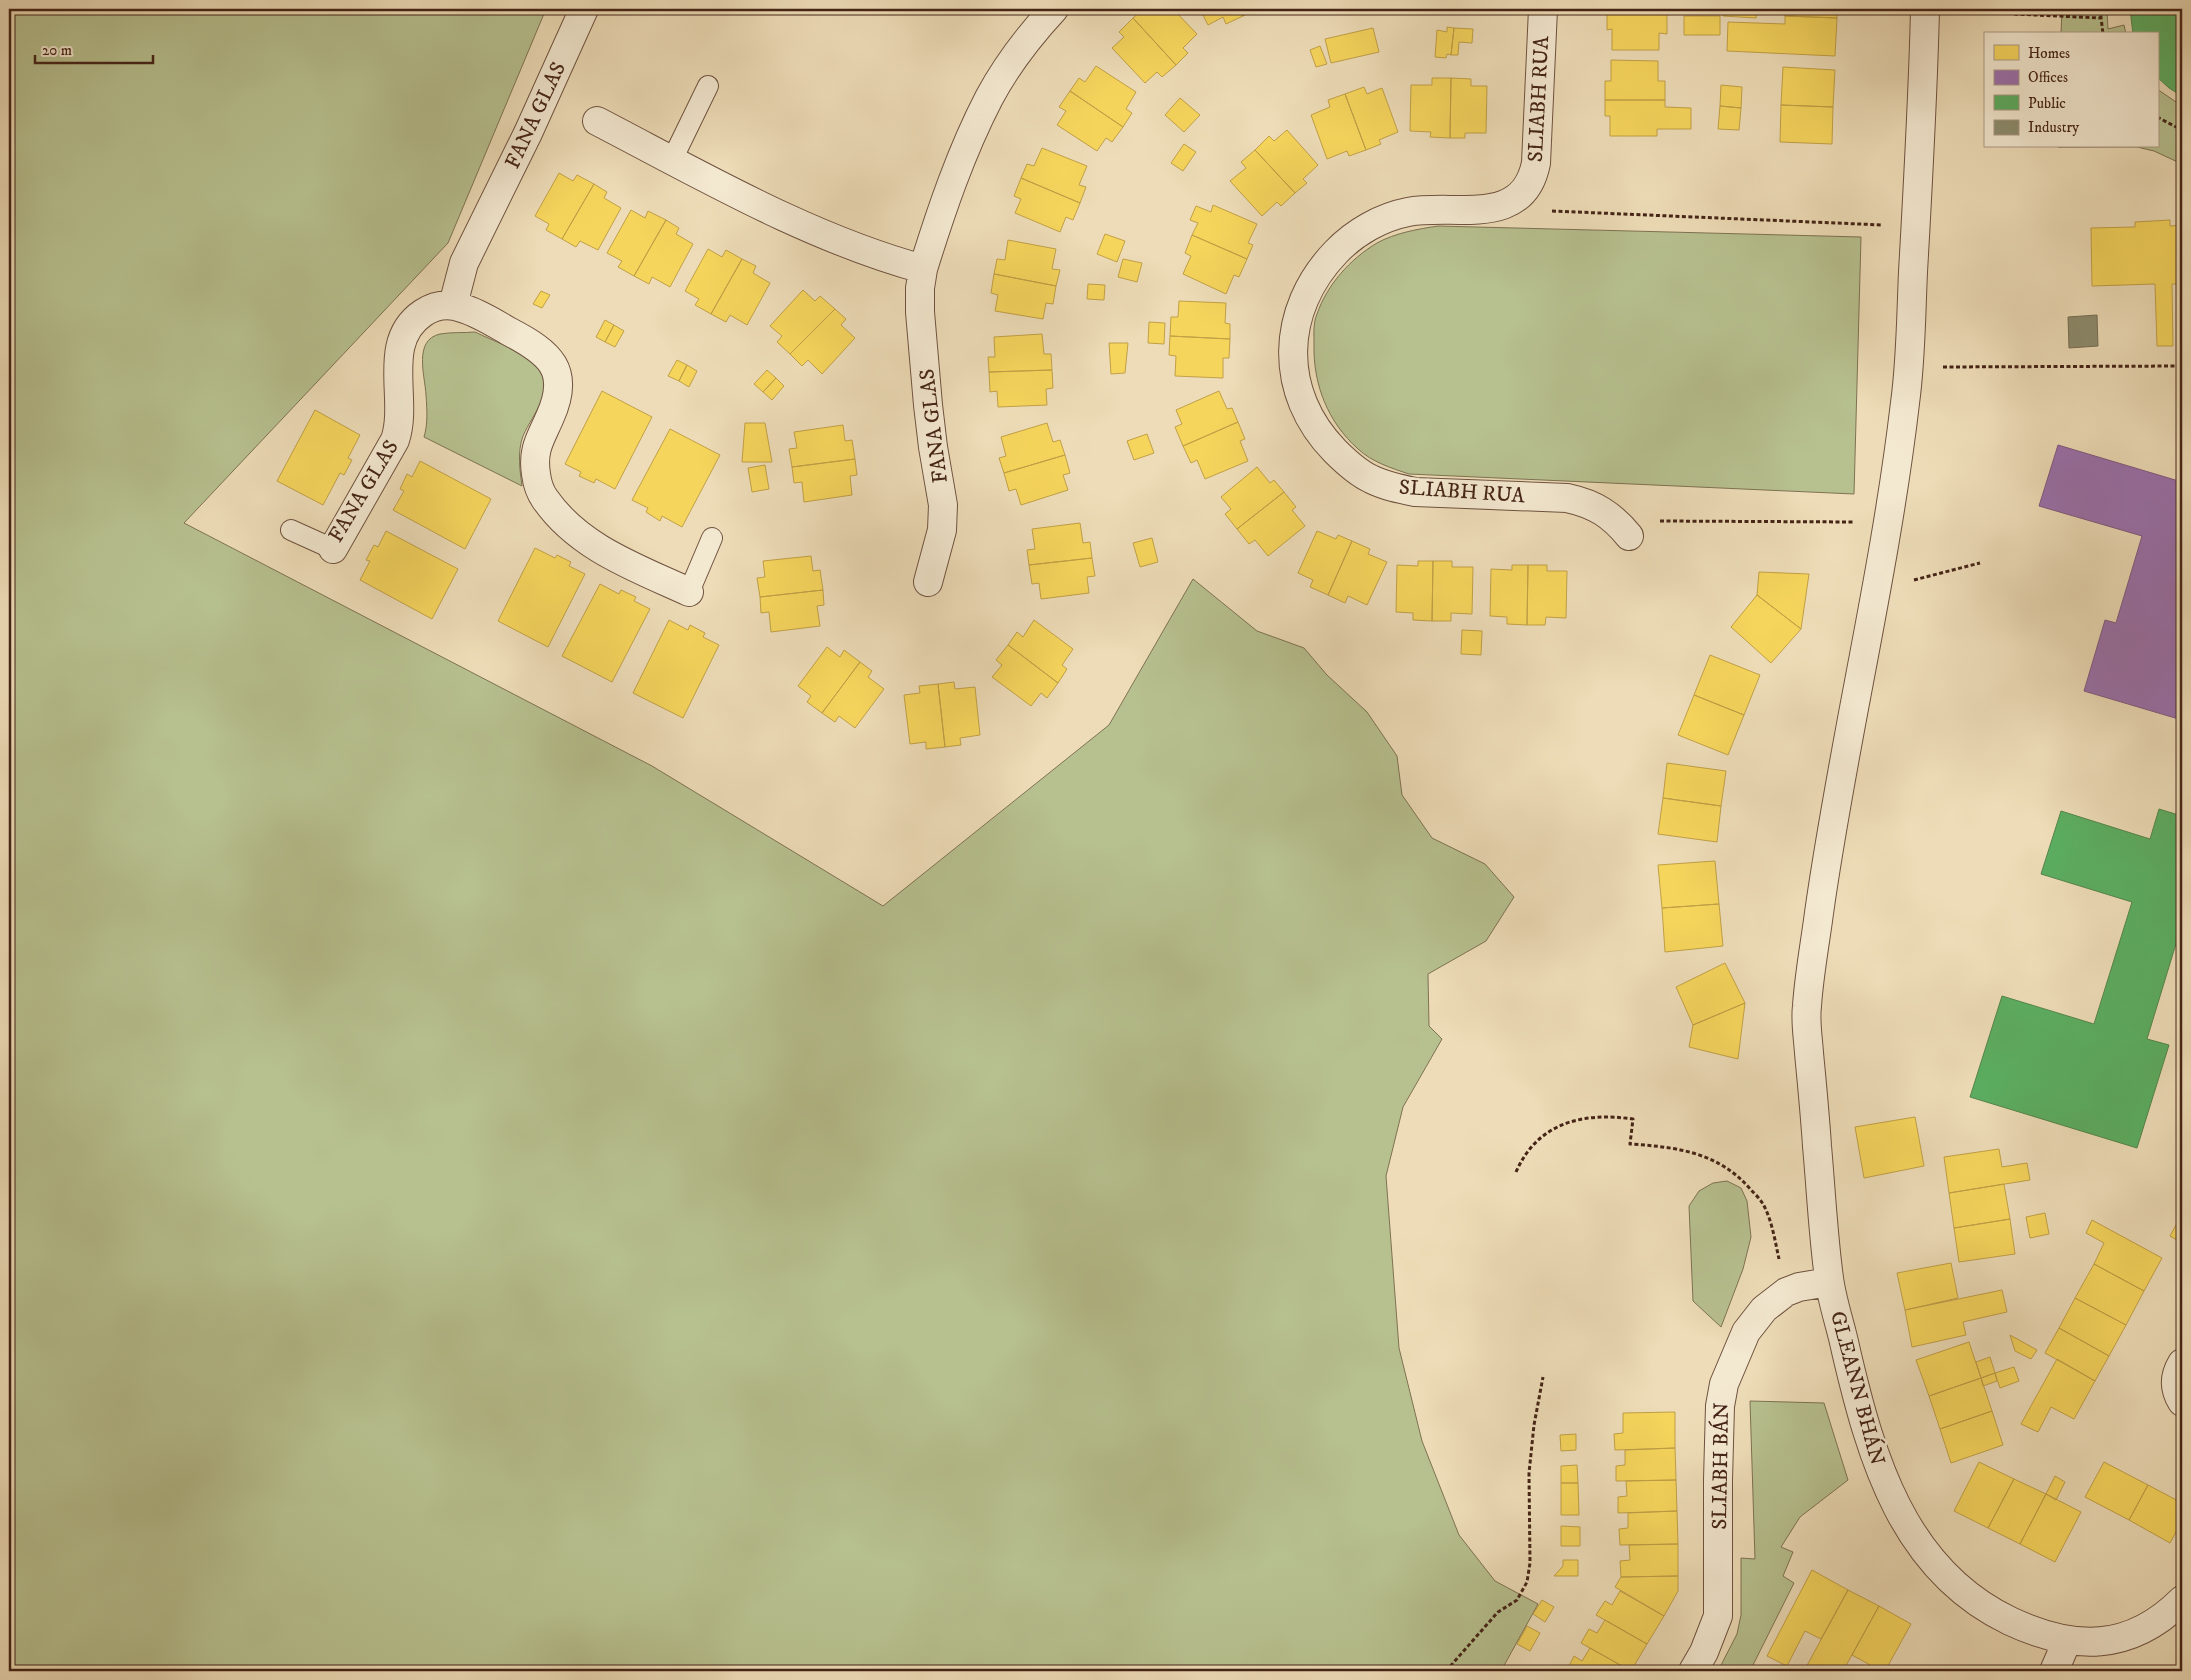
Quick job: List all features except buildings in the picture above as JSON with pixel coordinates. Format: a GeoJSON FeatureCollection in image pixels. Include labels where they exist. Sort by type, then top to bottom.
{"type":"FeatureCollection","features":[{"type":"Feature","properties":{"kind":"street","name":"FANA GLAS"},"geometry":{"type":"LineString","coordinates":[[333,549],[395,440],[399,429],[401,403],[398,369],[402,338],[411,324],[425,312],[442,305],[453,305],[464,263],[528,133],[584,9]]}},
{"type":"Feature","properties":{"kind":"street","name":"FANA GLAS"},"geometry":{"type":"LineString","coordinates":[[928,582],[940,540],[943,505],[932,447],[920,312],[920,288],[923,269],[965,154],[989,98],[1022,47],[1054,9]]}},
{"type":"Feature","properties":{"kind":"street","name":"SLIABH RUA"},"geometry":{"type":"LineString","coordinates":[[1543,9],[1536,163],[1529,184],[1516,198],[1497,207],[1409,212],[1379,222],[1348,242],[1326,264],[1307,293],[1296,320],[1293,336],[1293,364],[1300,397],[1313,425],[1340,456],[1371,479],[1391,487],[1415,492],[1567,498],[1597,507],[1623,528]]}},
{"type":"Feature","properties":{"kind":"street","name":"GLEANN BHÁN"},"geometry":{"type":"LineString","coordinates":[[1925,9],[1916,226],[1906,399],[1887,522],[1832,824],[1806,1011],[1829,1282],[1865,1428],[1887,1486],[1910,1527],[1941,1570],[1966,1595],[1984,1608],[2037,1633],[2083,1643],[2110,1642],[2133,1634],[2157,1622],[2182,1600]]}},
{"type":"Feature","properties":{"kind":"street"},"geometry":{"type":"LineString","coordinates":[[597,121],[672,160],[853,246],[923,269]]}},
{"type":"Feature","properties":{"kind":"street"},"geometry":{"type":"LineString","coordinates":[[453,305],[474,312],[536,347],[557,372],[560,379],[558,394],[535,451],[537,480],[544,498],[590,544],[689,592]]}},
{"type":"Feature","properties":{"kind":"street","name":"SLIABH BÁN"},"geometry":{"type":"LineString","coordinates":[[1693,1671],[1704,1652],[1718,1616],[1718,1480],[1720,1406],[1724,1384],[1746,1332],[1764,1309],[1786,1292],[1799,1287],[1829,1282]]}},
{"type":"Feature","properties":{"kind":"street"},"geometry":{"type":"LineString","coordinates":[[2182,1363],[2176,1379],[2178,1396],[2182,1402]]}},
{"type":"Feature","properties":{"kind":"street"},"geometry":{"type":"LineString","coordinates":[[2054,1671],[2067,1641]]}},
{"type":"Feature","properties":{"kind":"lane"},"geometry":{"type":"LineString","coordinates":[[672,160],[708,86]]}},
{"type":"Feature","properties":{"kind":"lane","name":"FANA GLAS"},"geometry":{"type":"LineString","coordinates":[[291,530],[333,549]]}},
{"type":"Feature","properties":{"kind":"lane"},"geometry":{"type":"LineString","coordinates":[[689,592],[712,538]]}},
{"type":"Feature","properties":{"kind":"path"},"geometry":{"type":"LineString","coordinates":[[2100,9],[2103,32]]}},
{"type":"Feature","properties":{"kind":"path"},"geometry":{"type":"LineString","coordinates":[[2014,14],[2100,18]]}},
{"type":"Feature","properties":{"kind":"path"},"geometry":{"type":"LineString","coordinates":[[2158,118],[2182,130]]}},
{"type":"Feature","properties":{"kind":"path"},"geometry":{"type":"LineString","coordinates":[[1551,211],[1916,226]]}},
{"type":"Feature","properties":{"kind":"path"},"geometry":{"type":"LineString","coordinates":[[1908,367],[2182,366]]}},
{"type":"Feature","properties":{"kind":"path"},"geometry":{"type":"LineString","coordinates":[[1623,528],[1887,522]]}},
{"type":"Feature","properties":{"kind":"path"},"geometry":{"type":"LineString","coordinates":[[1875,590],[1980,563]]}},
{"type":"Feature","properties":{"kind":"path"},"geometry":{"type":"LineString","coordinates":[[1516,1172],[1523,1155],[1561,1123],[1590,1117],[1633,1119],[1630,1144],[1670,1147],[1702,1154],[1740,1177],[1763,1204],[1773,1232],[1786,1292]]}},
{"type":"Feature","properties":{"kind":"path"},"geometry":{"type":"LineString","coordinates":[[1446,1671],[1498,1612],[1517,1600],[1527,1582],[1530,1563],[1529,1474],[1534,1426],[1543,1377]]}},
{"type":"Feature","properties":{"kind":"green space"},"geometry":{"type":"Polygon","coordinates":[[[9,9],[546,9],[448,243],[184,523],[652,766],[883,906],[1109,725],[1193,579],[1257,631],[1304,648],[1327,675],[1367,712],[1397,756],[1402,795],[1432,838],[1485,864],[1514,897],[1486,941],[1428,974],[1429,1026],[1442,1039],[1403,1107],[1386,1176],[1399,1348],[1422,1441],[1459,1535],[1495,1581],[1538,1604],[1501,1671],[9,1671],[9,9]]]}},
{"type":"Feature","properties":{"kind":"green space"},"geometry":{"type":"Polygon","coordinates":[[[2062,9],[2107,9],[2108,29],[2124,25],[2126,32],[2061,32],[2062,9]]]}},
{"type":"Feature","properties":{"kind":"green space"},"geometry":{"type":"Polygon","coordinates":[[[2158,90],[2182,106],[2182,164],[2154,151],[2141,148],[2158,148],[2158,90]]]}},
{"type":"Feature","properties":{"kind":"green space"},"geometry":{"type":"Polygon","coordinates":[[[1438,226],[1861,237],[1854,494],[1409,474],[1369,458],[1338,427],[1324,402],[1314,359],[1316,318],[1321,303],[1333,283],[1367,249],[1399,234],[1438,226]]]}},
{"type":"Feature","properties":{"kind":"green space"},"geometry":{"type":"Polygon","coordinates":[[[475,332],[527,358],[540,372],[544,381],[542,400],[521,442],[522,486],[424,437],[427,411],[422,360],[426,343],[440,334],[475,332]]]}},
{"type":"Feature","properties":{"kind":"green space"},"geometry":{"type":"Polygon","coordinates":[[[1727,1181],[1741,1188],[1747,1201],[1751,1237],[1743,1269],[1721,1327],[1693,1301],[1689,1206],[1699,1191],[1713,1183],[1727,1181]]]}},
{"type":"Feature","properties":{"kind":"green space"},"geometry":{"type":"Polygon","coordinates":[[[1750,1401],[1824,1403],[1848,1480],[1800,1517],[1781,1547],[1793,1552],[1783,1576],[1794,1583],[1750,1671],[1718,1671],[1737,1634],[1741,1615],[1741,1558],[1755,1559],[1750,1401]]]}}]}
